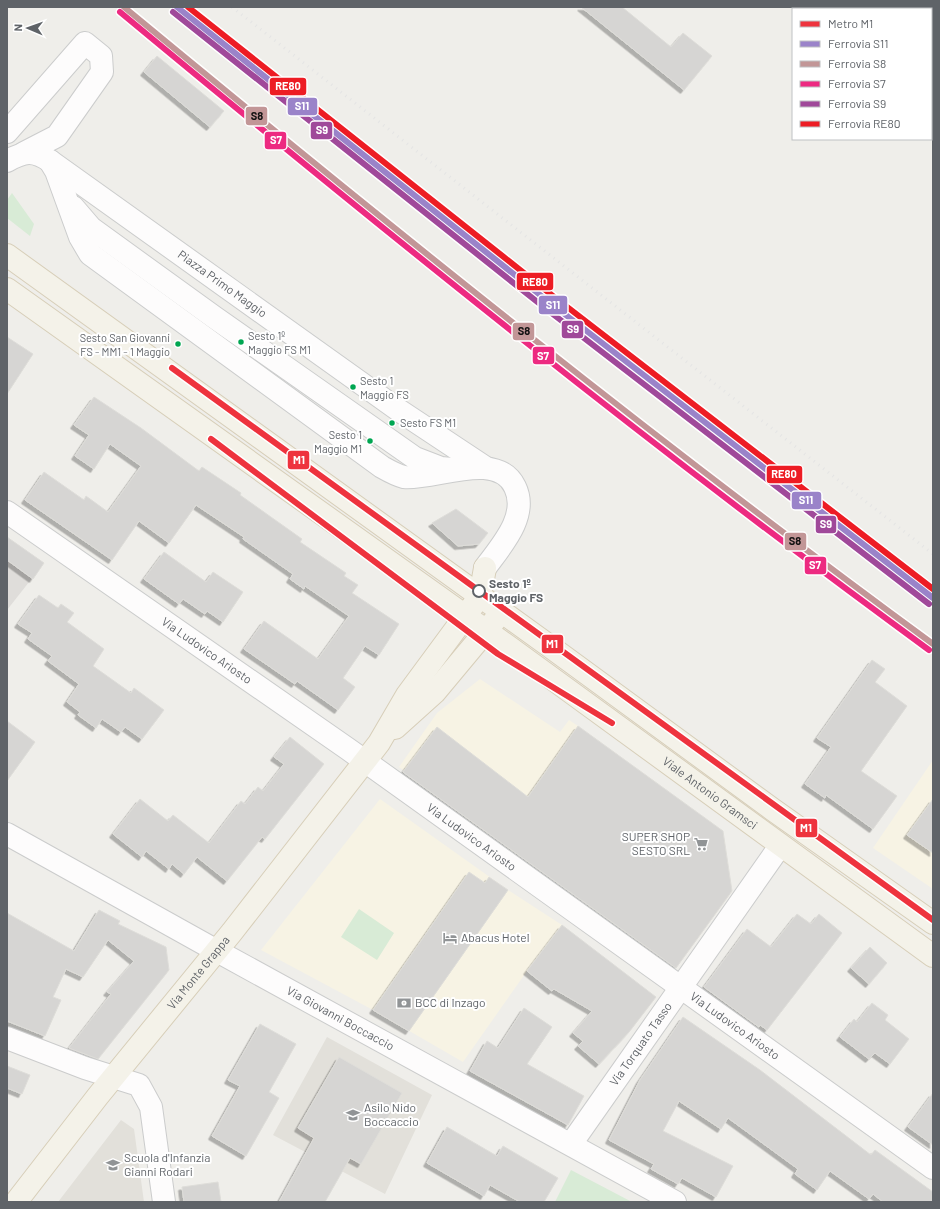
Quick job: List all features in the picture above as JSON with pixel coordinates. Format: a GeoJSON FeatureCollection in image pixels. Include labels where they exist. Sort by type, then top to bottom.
{"type":"FeatureCollection","features":[{"type":"Feature","properties":{"kind":"main road","name":"Viale Antonio Gramsci"},"geometry":{"type":"LineString","coordinates":[[7,255],[480,596],[772,809],[933,923]]}},
{"type":"Feature","properties":{"kind":"main road","name":"Viale Antonio Gramsci"},"geometry":{"type":"LineString","coordinates":[[7,288],[487,631],[780,846],[933,956]]}},
{"type":"Feature","properties":{"kind":"main road"},"geometry":{"type":"LineString","coordinates":[[452,576],[459,580],[472,581],[477,578],[485,568]]}},
{"type":"Feature","properties":{"kind":"main road"},"geometry":{"type":"LineString","coordinates":[[379,742],[407,695],[480,596],[485,568]]}},
{"type":"Feature","properties":{"kind":"main road"},"geometry":{"type":"LineString","coordinates":[[379,742],[435,692],[502,612]]}},
{"type":"Feature","properties":{"kind":"main road","name":"Via Monte Grappa"},"geometry":{"type":"LineString","coordinates":[[16,1202],[114,1077],[217,952],[379,742]]}},
{"type":"Feature","properties":{"kind":"street"},"geometry":{"type":"LineString","coordinates":[[7,132],[85,43],[101,56],[102,72],[57,136],[16,157]]}},
{"type":"Feature","properties":{"kind":"street"},"geometry":{"type":"LineString","coordinates":[[16,157],[34,153],[50,161]]}},
{"type":"Feature","properties":{"kind":"street","name":"Piazza Primo Maggio"},"geometry":{"type":"LineString","coordinates":[[50,161],[65,196],[91,228],[214,317],[409,454],[441,468],[458,470],[474,467],[486,468],[502,473],[510,479],[517,493],[518,504],[514,524],[485,568]]}},
{"type":"Feature","properties":{"kind":"street","name":"Piazza Primo Maggio"},"geometry":{"type":"LineString","coordinates":[[50,161],[400,411],[486,468]]}},
{"type":"Feature","properties":{"kind":"street","name":"Via Ludovico Ariosto"},"geometry":{"type":"LineString","coordinates":[[7,512],[365,762],[933,1168]]}},
{"type":"Feature","properties":{"kind":"street","name":"Via Giovanni Boccaccio"},"geometry":{"type":"LineString","coordinates":[[7,834],[217,952],[572,1144],[675,1202]]}},
{"type":"Feature","properties":{"kind":"street","name":"Via Torquato Tasso"},"geometry":{"type":"LineString","coordinates":[[572,1144],[780,846]]}},
{"type":"Feature","properties":{"kind":"street"},"geometry":{"type":"LineString","coordinates":[[7,1038],[85,1068],[139,1085],[151,1107],[164,1202]]}},
{"type":"Feature","properties":{"kind":"shaded area"},"geometry":{"type":"Polygon","coordinates":[[[7,537],[44,563],[7,610],[7,537]]]}},
{"type":"Feature","properties":{"kind":"shaded area"},"geometry":{"type":"Polygon","coordinates":[[[480,679],[560,732],[569,720],[723,831],[732,891],[676,968],[399,767],[437,713],[480,679]]]}},
{"type":"Feature","properties":{"kind":"shaded area"},"geometry":{"type":"Polygon","coordinates":[[[933,760],[933,889],[873,848],[933,760]]]}},
{"type":"Feature","properties":{"kind":"shaded area"},"geometry":{"type":"Polygon","coordinates":[[[380,799],[508,890],[562,925],[527,971],[463,1062],[373,1010],[261,950],[380,799]]]}},
{"type":"Feature","properties":{"kind":"shaded area","name":"Asilo Nido Boccaccio"},"geometry":{"type":"Polygon","coordinates":[[[327,1037],[432,1095],[385,1194],[273,1135],[327,1037]]]}},
{"type":"Feature","properties":{"kind":"shaded area","name":"Scuola d'Infanzia Gianni Rodari"},"geometry":{"type":"Polygon","coordinates":[[[121,1120],[134,1129],[144,1202],[58,1202],[121,1120]]]}},
{"type":"Feature","properties":{"kind":"green space"},"geometry":{"type":"Polygon","coordinates":[[[12,193],[34,224],[30,236],[7,218],[7,200],[12,193]]]}},
{"type":"Feature","properties":{"kind":"green space"},"geometry":{"type":"Polygon","coordinates":[[[359,909],[394,933],[377,960],[341,937],[359,909]]]}},
{"type":"Feature","properties":{"kind":"green space"},"geometry":{"type":"Polygon","coordinates":[[[571,1170],[632,1202],[555,1202],[571,1170]]]}},
{"type":"Feature","properties":{"kind":"building"},"geometry":{"type":"Polygon","coordinates":[[[581,7],[622,7],[671,47],[683,33],[712,56],[684,90],[581,7]]]}},
{"type":"Feature","properties":{"kind":"building"},"geometry":{"type":"Polygon","coordinates":[[[157,56],[224,111],[210,127],[144,72],[157,56]]]}},
{"type":"Feature","properties":{"kind":"building"},"geometry":{"type":"Polygon","coordinates":[[[7,337],[33,354],[7,394],[7,337]]]}},
{"type":"Feature","properties":{"kind":"building"},"geometry":{"type":"Polygon","coordinates":[[[94,397],[141,428],[199,471],[202,467],[241,493],[240,495],[302,539],[300,542],[346,573],[344,576],[358,585],[352,593],[399,624],[379,655],[365,646],[343,678],[355,687],[338,710],[297,681],[295,684],[244,649],[264,621],[318,659],[349,616],[305,586],[304,589],[290,579],[293,574],[243,539],[244,537],[196,505],[169,543],[139,521],[112,560],[25,500],[44,472],[84,500],[86,496],[108,512],[141,466],[110,444],[94,469],[75,456],[89,435],[74,425],[94,397]]]}},
{"type":"Feature","properties":{"kind":"building"},"geometry":{"type":"Polygon","coordinates":[[[456,509],[488,533],[479,544],[458,546],[432,523],[456,509]]]}},
{"type":"Feature","properties":{"kind":"building"},"geometry":{"type":"Polygon","coordinates":[[[7,537],[44,563],[33,579],[7,560],[7,537]]]}},
{"type":"Feature","properties":{"kind":"building"},"geometry":{"type":"Polygon","coordinates":[[[164,552],[206,582],[213,572],[243,592],[223,622],[207,611],[205,614],[183,599],[179,604],[144,579],[164,552]]]}},
{"type":"Feature","properties":{"kind":"building"},"geometry":{"type":"Polygon","coordinates":[[[39,595],[58,608],[61,604],[74,613],[67,622],[104,649],[93,666],[131,693],[134,688],[164,710],[142,739],[125,727],[121,732],[102,719],[96,728],[78,715],[80,712],[67,702],[79,684],[48,661],[52,656],[28,639],[32,633],[18,624],[39,595]]]}},
{"type":"Feature","properties":{"kind":"building"},"geometry":{"type":"Polygon","coordinates":[[[872,660],[885,669],[875,682],[907,706],[861,771],[897,796],[873,829],[826,795],[825,798],[805,784],[831,747],[817,738],[872,660]]]}},
{"type":"Feature","properties":{"kind":"building"},"geometry":{"type":"Polygon","coordinates":[[[7,721],[35,742],[7,781],[7,721]]]}},
{"type":"Feature","properties":{"kind":"building"},"geometry":{"type":"Polygon","coordinates":[[[578,726],[723,831],[732,891],[676,968],[403,772],[437,727],[528,797],[578,726]]]}},
{"type":"Feature","properties":{"kind":"building"},"geometry":{"type":"Polygon","coordinates":[[[290,737],[324,764],[265,839],[262,837],[227,881],[197,857],[184,874],[172,864],[169,869],[146,851],[142,857],[113,834],[140,799],[168,821],[173,815],[209,843],[241,801],[245,804],[258,787],[263,791],[284,764],[274,757],[290,737]]]}},
{"type":"Feature","properties":{"kind":"building"},"geometry":{"type":"Polygon","coordinates":[[[933,799],[933,853],[907,835],[933,799]]]}},
{"type":"Feature","properties":{"kind":"building","name":"Abacus Hotel"},"geometry":{"type":"Polygon","coordinates":[[[469,872],[485,883],[489,877],[508,890],[409,1031],[373,1010],[469,872]]]}},
{"type":"Feature","properties":{"kind":"building"},"geometry":{"type":"Polygon","coordinates":[[[99,910],[120,921],[118,924],[166,947],[169,970],[98,1059],[69,1048],[111,994],[107,992],[134,961],[108,940],[83,977],[66,969],[53,997],[61,1000],[45,1036],[7,1021],[7,913],[74,951],[99,910]]]}},
{"type":"Feature","properties":{"kind":"building"},"geometry":{"type":"Polygon","coordinates":[[[797,914],[811,924],[819,914],[842,933],[767,1030],[760,1025],[759,1027],[704,987],[747,929],[771,947],[797,914]]]}},
{"type":"Feature","properties":{"kind":"building"},"geometry":{"type":"Polygon","coordinates":[[[562,925],[656,997],[629,1032],[599,1064],[578,1046],[583,1041],[573,1033],[592,1011],[554,989],[552,991],[527,971],[562,925]]]}},
{"type":"Feature","properties":{"kind":"building"},"geometry":{"type":"Polygon","coordinates":[[[870,947],[887,963],[869,984],[851,968],[870,947]]]}},
{"type":"Feature","properties":{"kind":"building"},"geometry":{"type":"Polygon","coordinates":[[[872,1003],[888,1015],[885,1020],[909,1039],[890,1064],[875,1053],[869,1059],[840,1037],[854,1019],[857,1022],[872,1003]]]}},
{"type":"Feature","properties":{"kind":"building"},"geometry":{"type":"Polygon","coordinates":[[[524,1008],[552,1027],[527,1064],[584,1096],[568,1125],[470,1071],[487,1041],[498,1048],[524,1008]]]}},
{"type":"Feature","properties":{"kind":"building"},"geometry":{"type":"Polygon","coordinates":[[[683,1017],[760,1070],[871,1155],[875,1150],[933,1192],[933,1202],[883,1202],[873,1194],[869,1199],[830,1171],[817,1190],[795,1174],[798,1169],[728,1118],[721,1129],[679,1101],[663,1131],[733,1166],[716,1197],[682,1178],[678,1184],[651,1169],[654,1164],[609,1140],[640,1080],[683,1017]]]}},
{"type":"Feature","properties":{"kind":"building"},"geometry":{"type":"Polygon","coordinates":[[[260,1024],[296,1044],[269,1092],[279,1098],[246,1156],[212,1136],[240,1086],[228,1080],[260,1024]]]}},
{"type":"Feature","properties":{"kind":"building"},"geometry":{"type":"Polygon","coordinates":[[[339,1057],[402,1093],[361,1164],[350,1158],[325,1202],[279,1202],[314,1138],[298,1128],[339,1057]]]}},
{"type":"Feature","properties":{"kind":"building"},"geometry":{"type":"Polygon","coordinates":[[[7,1066],[30,1075],[22,1094],[7,1088],[7,1066]]]}},
{"type":"Feature","properties":{"kind":"building"},"geometry":{"type":"Polygon","coordinates":[[[933,1093],[933,1145],[908,1127],[933,1093]]]}},
{"type":"Feature","properties":{"kind":"building"},"geometry":{"type":"Polygon","coordinates":[[[447,1127],[497,1156],[503,1146],[558,1178],[544,1202],[520,1202],[490,1185],[484,1196],[427,1163],[447,1127]]]}},
{"type":"Feature","properties":{"kind":"building"},"geometry":{"type":"Polygon","coordinates":[[[218,1182],[221,1202],[184,1202],[182,1187],[218,1182]]]}},
{"type":"Feature","properties":{"kind":"railway"},"geometry":{"type":"LineString","coordinates":[[232,7],[933,554]]}},
{"type":"Feature","properties":{"kind":"metro line","name":"M1"},"geometry":{"type":"LineString","coordinates":[[172,368],[933,920]]}},
{"type":"Feature","properties":{"kind":"metro line","name":"M1"},"geometry":{"type":"LineString","coordinates":[[211,439],[498,654],[612,723]]}},
{"type":"Feature","properties":{"kind":"rail line","name":"S8"},"geometry":{"type":"LineString","coordinates":[[124,7],[524,332],[727,490],[933,644]]}},
{"type":"Feature","properties":{"kind":"rail line","name":"S11"},"geometry":{"type":"LineString","coordinates":[[177,7],[549,302],[933,598]]}},
{"type":"Feature","properties":{"kind":"rail line","name":"RE80"},"geometry":{"type":"LineString","coordinates":[[188,7],[553,296],[933,589]]}},
{"type":"Feature","properties":{"kind":"rail line","name":"S7"},"geometry":{"type":"LineString","coordinates":[[120,12],[319,176],[620,417],[929,650]]}},
{"type":"Feature","properties":{"kind":"rail line","name":"S9"},"geometry":{"type":"LineString","coordinates":[[173,12],[545,308],[929,604]]}},
{"type":"Feature","properties":{"kind":"place","name":"Sesto 1º Maggio FS M1"},"geometry":{"type":"Point","coordinates":[241,342]}},
{"type":"Feature","properties":{"kind":"place","name":"Sesto San Giovanni FS - MM1 - 1 Maggio"},"geometry":{"type":"Point","coordinates":[178,344]}},
{"type":"Feature","properties":{"kind":"place","name":"Sesto 1 Maggio FS"},"geometry":{"type":"Point","coordinates":[353,387]}},
{"type":"Feature","properties":{"kind":"place","name":"Sesto FS M1"},"geometry":{"type":"Point","coordinates":[392,423]}},
{"type":"Feature","properties":{"kind":"place","name":"Sesto 1 Maggio M1"},"geometry":{"type":"Point","coordinates":[370,441]}},
{"type":"Feature","properties":{"kind":"place","name":"Sesto 1º Maggio FS"},"geometry":{"type":"Point","coordinates":[479,591]}},
{"type":"Feature","properties":{"kind":"place","name":"SUPER SHOP SESTO SRL"},"geometry":{"type":"Point","coordinates":[701,844]}},
{"type":"Feature","properties":{"kind":"place","name":"Abacus Hotel"},"geometry":{"type":"Point","coordinates":[450,938]}},
{"type":"Feature","properties":{"kind":"place","name":"BCC di Inzago"},"geometry":{"type":"Point","coordinates":[404,1003]}},
{"type":"Feature","properties":{"kind":"place","name":"Asilo Nido Boccaccio"},"geometry":{"type":"Point","coordinates":[353,1115]}},
{"type":"Feature","properties":{"kind":"place","name":"Scuola d'Infanzia Gianni Rodari"},"geometry":{"type":"Point","coordinates":[113,1165]}}]}
